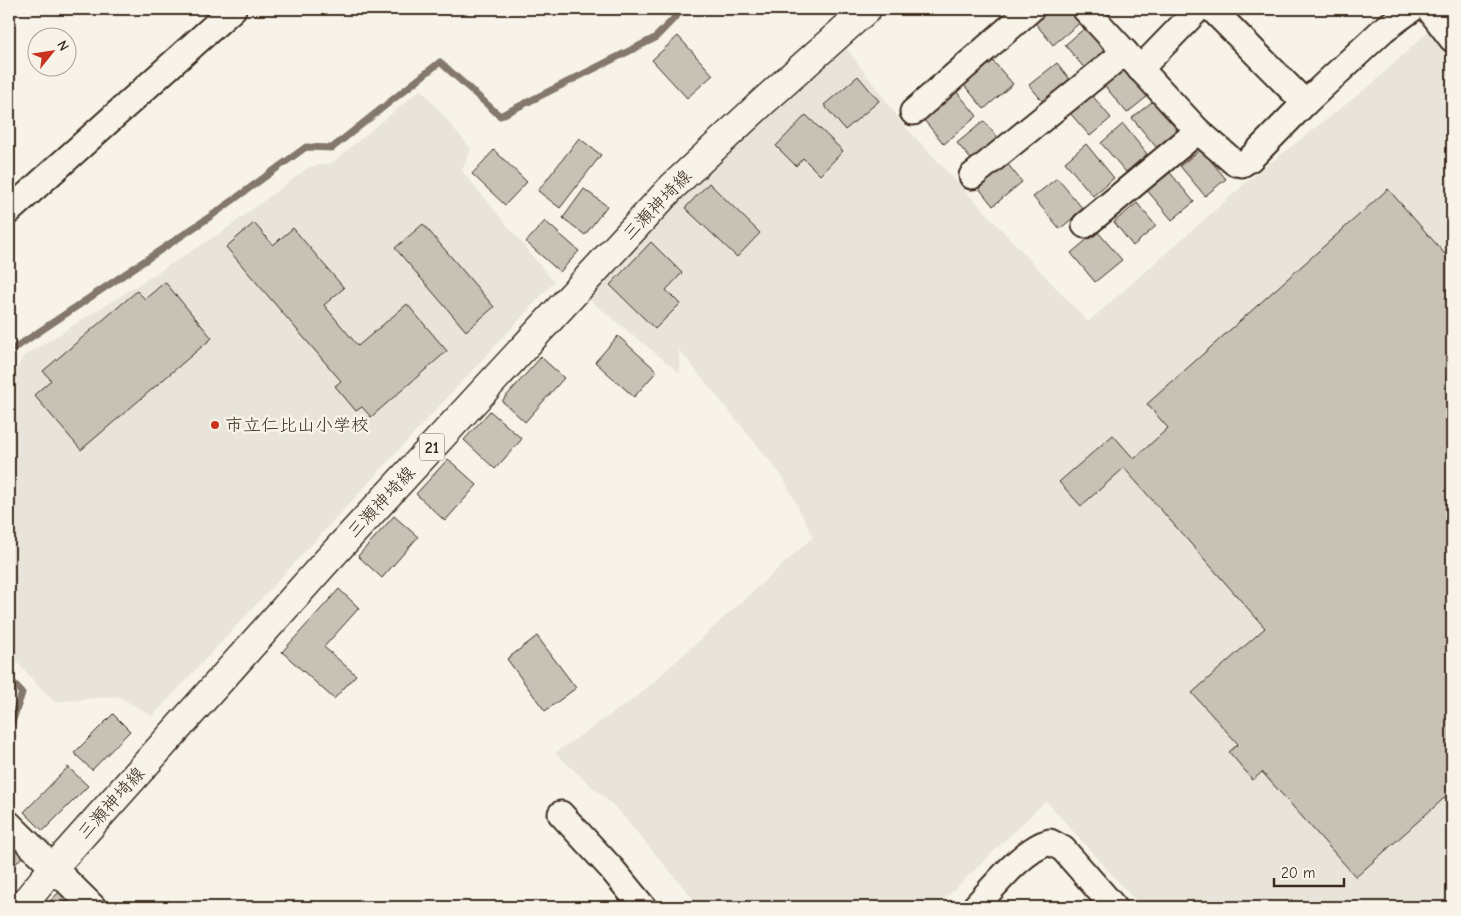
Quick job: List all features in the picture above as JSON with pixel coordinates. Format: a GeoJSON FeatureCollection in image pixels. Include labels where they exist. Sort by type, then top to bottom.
{"type":"FeatureCollection","features":[{"type":"Feature","properties":{"kind":"main road","name":"三瀬神埼線"},"geometry":{"type":"LineString","coordinates":[[21,907],[54,867],[324,564],[672,187],[867,9]]}},
{"type":"Feature","properties":{"kind":"street"},"geometry":{"type":"LineString","coordinates":[[9,211],[232,9]]}},
{"type":"Feature","properties":{"kind":"street"},"geometry":{"type":"LineString","coordinates":[[913,112],[1032,9]]}},
{"type":"Feature","properties":{"kind":"street"},"geometry":{"type":"LineString","coordinates":[[1085,9],[1198,131],[1235,163],[1242,164],[1250,159],[1305,103],[1383,30],[1412,9]]}},
{"type":"Feature","properties":{"kind":"street"},"geometry":{"type":"LineString","coordinates":[[972,176],[1133,61],[1198,9]]}},
{"type":"Feature","properties":{"kind":"street"},"geometry":{"type":"LineString","coordinates":[[1212,9],[1305,103]]}},
{"type":"Feature","properties":{"kind":"street"},"geometry":{"type":"LineString","coordinates":[[1429,9],[1452,39]]}},
{"type":"Feature","properties":{"kind":"street"},"geometry":{"type":"LineString","coordinates":[[1085,225],[1198,131]]}},
{"type":"Feature","properties":{"kind":"street"},"geometry":{"type":"LineString","coordinates":[[562,814],[643,907]]}},
{"type":"Feature","properties":{"kind":"street"},"geometry":{"type":"LineString","coordinates":[[9,824],[93,907]]}},
{"type":"Feature","properties":{"kind":"street"},"geometry":{"type":"LineString","coordinates":[[975,907],[1026,854],[1042,844],[1050,842],[1063,849],[1114,907]]}},
{"type":"Feature","properties":{"kind":"shaded area"},"geometry":{"type":"Polygon","coordinates":[[[1452,9],[1452,907],[1141,907],[1046,801],[936,907],[700,907],[618,810],[555,753],[639,695],[813,537],[783,477],[679,350],[680,373],[587,298],[683,197],[845,46],[903,124],[1088,322],[1256,174],[1372,84],[1452,9]]]}},
{"type":"Feature","properties":{"kind":"shaded area","name":"市立仁比山小学校"},"geometry":{"type":"Polygon","coordinates":[[[421,89],[471,149],[462,171],[554,282],[153,716],[117,696],[54,702],[9,654],[9,386],[23,357],[222,232],[309,167],[332,163],[421,89]]]}},
{"type":"Feature","properties":{"kind":"building"},"geometry":{"type":"Polygon","coordinates":[[[1052,9],[1071,9],[1082,21],[1053,45],[1035,23],[1052,9]]]}},
{"type":"Feature","properties":{"kind":"building"},"geometry":{"type":"Polygon","coordinates":[[[1086,27],[1107,52],[1086,70],[1065,45],[1086,27]]]}},
{"type":"Feature","properties":{"kind":"building"},"geometry":{"type":"Polygon","coordinates":[[[678,36],[713,75],[687,98],[652,60],[678,36]]]}},
{"type":"Feature","properties":{"kind":"building"},"geometry":{"type":"Polygon","coordinates":[[[993,61],[1013,84],[984,109],[964,85],[993,61]]]}},
{"type":"Feature","properties":{"kind":"building"},"geometry":{"type":"Polygon","coordinates":[[[1057,63],[1072,82],[1045,104],[1029,85],[1057,63]]]}},
{"type":"Feature","properties":{"kind":"building"},"geometry":{"type":"Polygon","coordinates":[[[1126,68],[1149,95],[1127,113],[1104,85],[1126,68]]]}},
{"type":"Feature","properties":{"kind":"building"},"geometry":{"type":"Polygon","coordinates":[[[858,76],[879,101],[845,130],[824,105],[858,76]]]}},
{"type":"Feature","properties":{"kind":"building"},"geometry":{"type":"Polygon","coordinates":[[[956,91],[977,116],[944,144],[923,119],[956,91]]]}},
{"type":"Feature","properties":{"kind":"building"},"geometry":{"type":"Polygon","coordinates":[[[1091,94],[1111,118],[1090,136],[1069,112],[1091,94]]]}},
{"type":"Feature","properties":{"kind":"building"},"geometry":{"type":"Polygon","coordinates":[[[1153,101],[1178,131],[1157,148],[1132,118],[1153,101]]]}},
{"type":"Feature","properties":{"kind":"building"},"geometry":{"type":"Polygon","coordinates":[[[806,115],[843,151],[820,175],[803,158],[796,166],[776,146],[806,115]]]}},
{"type":"Feature","properties":{"kind":"building"},"geometry":{"type":"Polygon","coordinates":[[[984,121],[1001,142],[975,164],[957,143],[984,121]]]}},
{"type":"Feature","properties":{"kind":"building"},"geometry":{"type":"Polygon","coordinates":[[[1123,124],[1147,154],[1126,172],[1101,143],[1123,124]]]}},
{"type":"Feature","properties":{"kind":"building"},"geometry":{"type":"Polygon","coordinates":[[[579,138],[601,155],[560,208],[538,191],[579,138]]]}},
{"type":"Feature","properties":{"kind":"building"},"geometry":{"type":"Polygon","coordinates":[[[1086,144],[1114,178],[1093,196],[1065,162],[1086,144]]]}},
{"type":"Feature","properties":{"kind":"building"},"geometry":{"type":"Polygon","coordinates":[[[1201,149],[1226,179],[1205,196],[1180,166],[1201,149]]]}},
{"type":"Feature","properties":{"kind":"building"},"geometry":{"type":"Polygon","coordinates":[[[494,150],[527,182],[505,205],[472,174],[494,150]]]}},
{"type":"Feature","properties":{"kind":"building"},"geometry":{"type":"Polygon","coordinates":[[[1003,158],[1022,182],[993,206],[974,182],[1003,158]]]}},
{"type":"Feature","properties":{"kind":"building"},"geometry":{"type":"Polygon","coordinates":[[[1168,170],[1194,202],[1172,220],[1146,189],[1168,170]]]}},
{"type":"Feature","properties":{"kind":"building"},"geometry":{"type":"Polygon","coordinates":[[[1057,178],[1083,209],[1060,229],[1033,197],[1057,178]]]}},
{"type":"Feature","properties":{"kind":"building"},"geometry":{"type":"Polygon","coordinates":[[[709,183],[760,233],[737,257],[685,208],[709,183]]]}},
{"type":"Feature","properties":{"kind":"building"},"geometry":{"type":"Polygon","coordinates":[[[584,189],[607,206],[585,235],[563,218],[584,189]]]}},
{"type":"Feature","properties":{"kind":"building"},"geometry":{"type":"Polygon","coordinates":[[[1388,189],[1452,262],[1452,791],[1356,877],[1262,772],[1253,780],[1229,752],[1238,744],[1192,693],[1265,628],[1124,468],[1081,506],[1059,482],[1113,435],[1134,459],[1168,428],[1147,404],[1388,189]]]}},
{"type":"Feature","properties":{"kind":"building"},"geometry":{"type":"Polygon","coordinates":[[[1137,203],[1156,226],[1133,246],[1114,222],[1137,203]]]}},
{"type":"Feature","properties":{"kind":"building"},"geometry":{"type":"Polygon","coordinates":[[[545,221],[579,251],[560,272],[526,242],[545,221]]]}},
{"type":"Feature","properties":{"kind":"building"},"geometry":{"type":"Polygon","coordinates":[[[254,223],[273,245],[293,228],[344,288],[324,305],[358,346],[407,304],[447,351],[371,417],[362,407],[356,411],[335,386],[341,381],[226,247],[254,223]]]}},
{"type":"Feature","properties":{"kind":"building"},"geometry":{"type":"Polygon","coordinates":[[[423,224],[494,307],[466,331],[395,248],[423,224]]]}},
{"type":"Feature","properties":{"kind":"building"},"geometry":{"type":"Polygon","coordinates":[[[1097,231],[1122,260],[1095,282],[1071,253],[1097,231]]]}},
{"type":"Feature","properties":{"kind":"building"},"geometry":{"type":"Polygon","coordinates":[[[651,242],[682,273],[666,290],[680,304],[655,329],[610,285],[651,242]]]}},
{"type":"Feature","properties":{"kind":"building"},"geometry":{"type":"Polygon","coordinates":[[[165,282],[212,338],[81,450],[34,395],[51,380],[43,371],[137,291],[145,299],[165,282]]]}},
{"type":"Feature","properties":{"kind":"building"},"geometry":{"type":"Polygon","coordinates":[[[618,336],[657,371],[634,397],[595,362],[618,336]]]}},
{"type":"Feature","properties":{"kind":"building"},"geometry":{"type":"Polygon","coordinates":[[[541,357],[564,378],[525,422],[502,401],[541,357]]]}},
{"type":"Feature","properties":{"kind":"building"},"geometry":{"type":"Polygon","coordinates":[[[490,411],[522,439],[495,469],[464,440],[490,411]]]}},
{"type":"Feature","properties":{"kind":"building"},"geometry":{"type":"Polygon","coordinates":[[[448,459],[477,485],[445,521],[416,494],[448,459]]]}},
{"type":"Feature","properties":{"kind":"building"},"geometry":{"type":"Polygon","coordinates":[[[394,516],[418,537],[382,578],[358,556],[394,516]]]}},
{"type":"Feature","properties":{"kind":"building"},"geometry":{"type":"Polygon","coordinates":[[[339,589],[359,608],[324,647],[356,675],[334,699],[282,652],[339,589]]]}},
{"type":"Feature","properties":{"kind":"building"},"geometry":{"type":"Polygon","coordinates":[[[537,636],[576,688],[545,711],[507,659],[537,636]]]}},
{"type":"Feature","properties":{"kind":"building"},"geometry":{"type":"Polygon","coordinates":[[[113,714],[130,731],[92,770],[74,753],[113,714]]]}},
{"type":"Feature","properties":{"kind":"building"},"geometry":{"type":"Polygon","coordinates":[[[68,767],[88,786],[43,831],[24,812],[68,767]]]}},
{"type":"Feature","properties":{"kind":"building"},"geometry":{"type":"Polygon","coordinates":[[[9,839],[24,855],[9,871],[9,839]]]}},
{"type":"Feature","properties":{"kind":"building"},"geometry":{"type":"Polygon","coordinates":[[[60,891],[76,907],[44,907],[60,891]]]}},
{"type":"Feature","properties":{"kind":"waterway"},"geometry":{"type":"LineString","coordinates":[[9,352],[214,214],[306,147],[332,148],[440,62],[500,116],[655,38],[683,9]]}},
{"type":"Feature","properties":{"kind":"waterway"},"geometry":{"type":"LineString","coordinates":[[9,678],[22,693],[9,731]]}},
{"type":"Feature","properties":{"kind":"place","name":"市立仁比山小学校"},"geometry":{"type":"Point","coordinates":[215,425]}}]}
